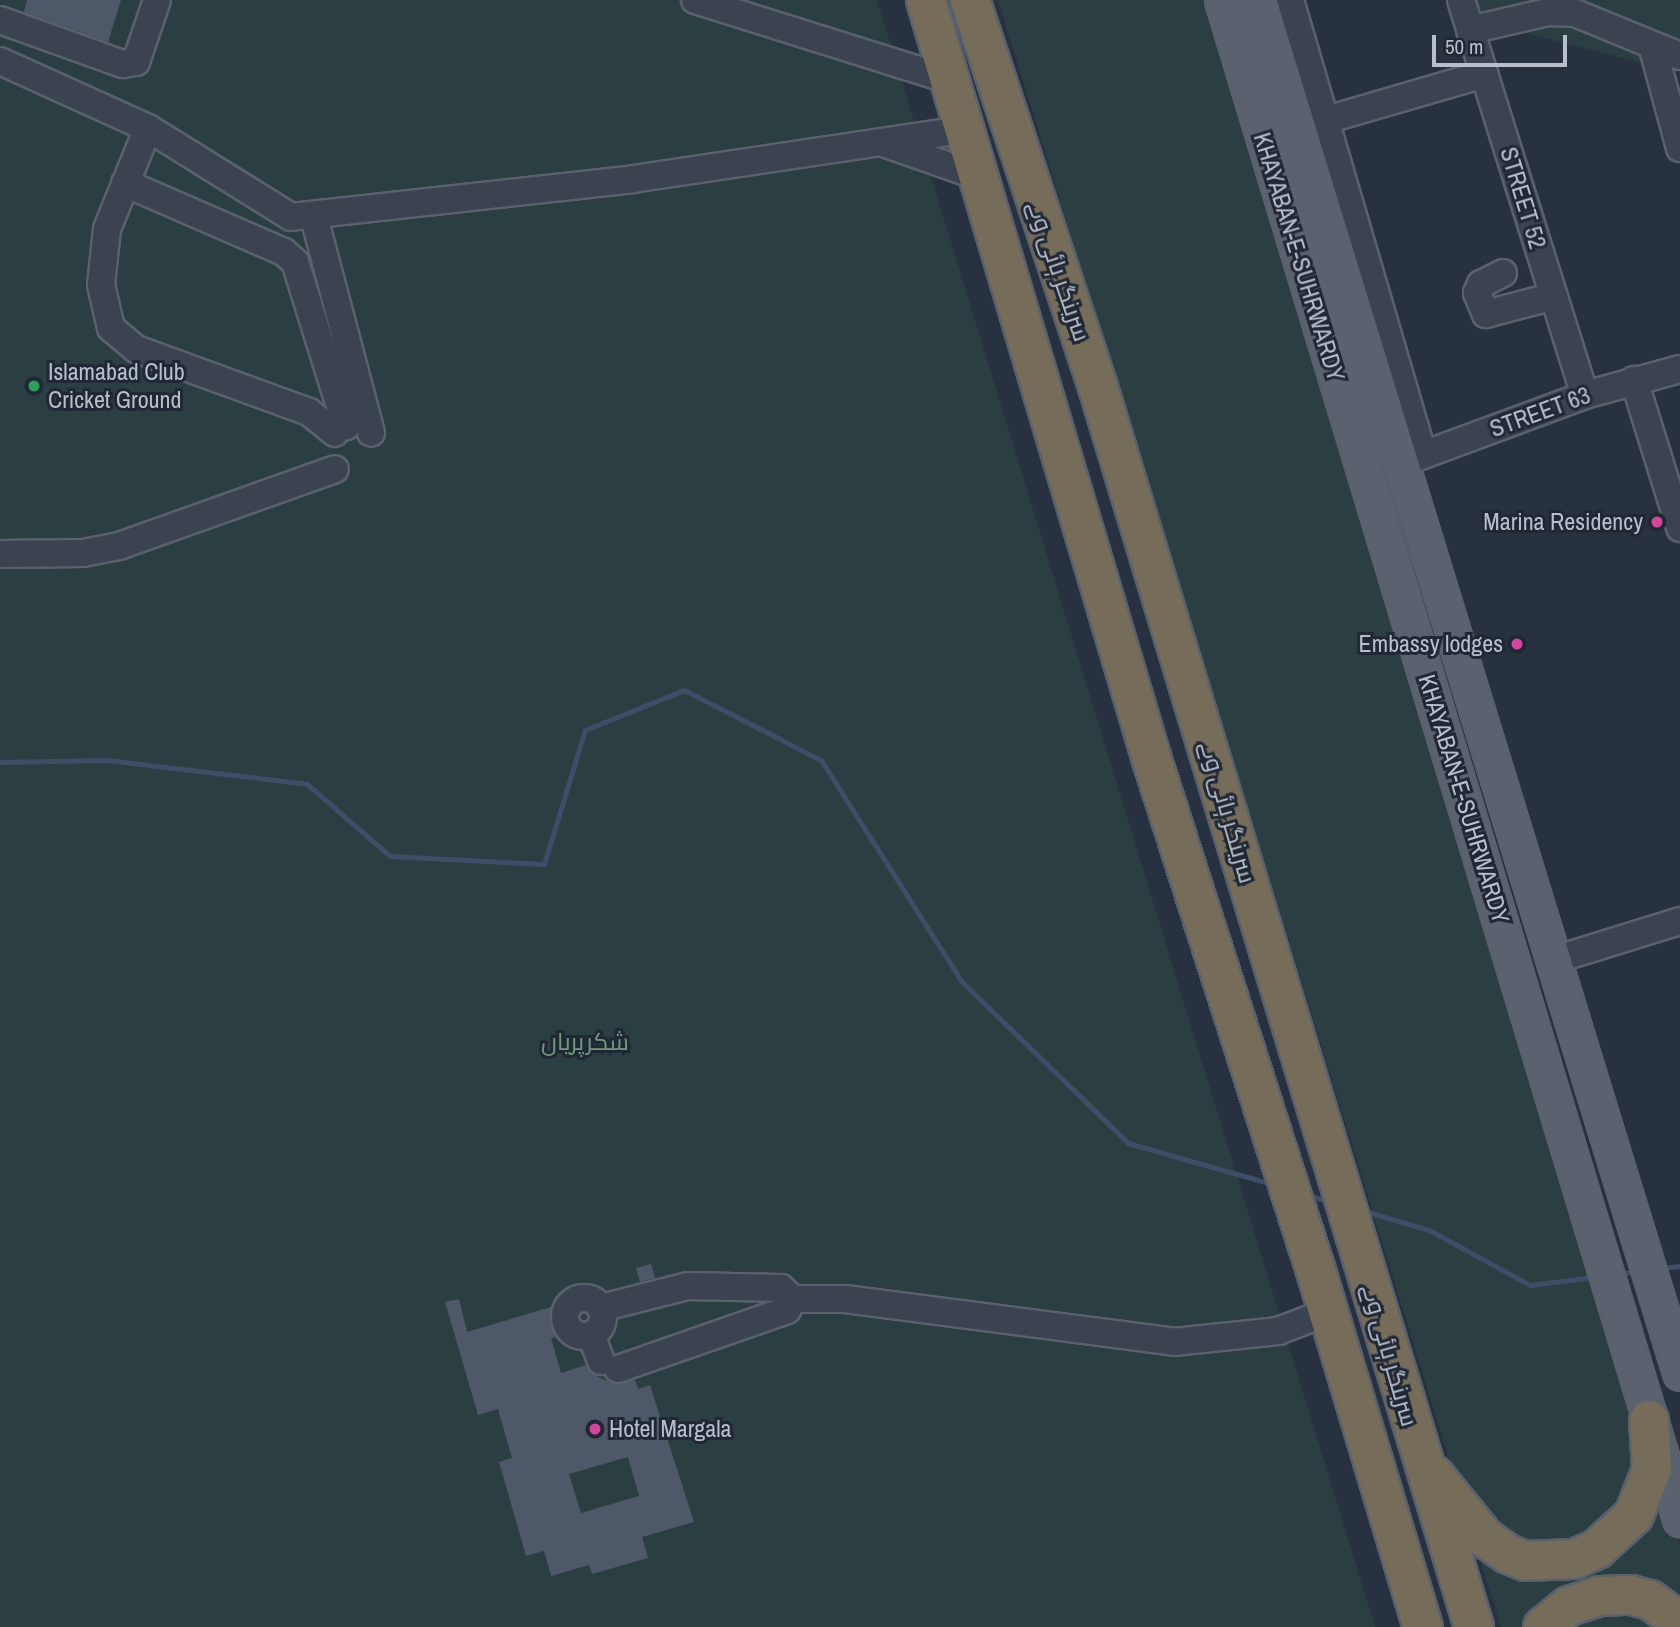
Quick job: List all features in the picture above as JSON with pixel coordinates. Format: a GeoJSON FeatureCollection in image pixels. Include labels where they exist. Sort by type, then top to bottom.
{"type":"FeatureCollection","features":[{"type":"Feature","properties":{"kind":"highway","name":"سرینگر ہائی وے"},"geometry":{"type":"LineString","coordinates":[[926,0],[967,129],[1034,367],[1265,1115],[1316,1271],[1423,1627]]}},
{"type":"Feature","properties":{"kind":"highway","name":"سرینگر ہائی وے"},"geometry":{"type":"LineString","coordinates":[[970,0],[1098,387],[1318,1122],[1376,1302],[1420,1457],[1474,1627]]}},
{"type":"Feature","properties":{"kind":"highway"},"geometry":{"type":"LineString","coordinates":[[1034,367],[1060,414],[1144,698],[1151,708],[1162,711],[1172,706],[1175,694],[1102,450],[1098,387]]}},
{"type":"Feature","properties":{"kind":"highway"},"geometry":{"type":"LineString","coordinates":[[1265,1115],[1253,1048],[1166,764],[1165,752],[1173,743],[1184,742],[1194,750],[1268,993],[1297,1051]]}},
{"type":"Feature","properties":{"kind":"highway"},"geometry":{"type":"LineString","coordinates":[[1420,1457],[1493,1543],[1525,1561],[1562,1561],[1597,1549],[1634,1515],[1652,1469],[1649,1420]]}},
{"type":"Feature","properties":{"kind":"highway"},"geometry":{"type":"LineString","coordinates":[[1543,1627],[1569,1606],[1599,1596],[1631,1595],[1650,1600],[1680,1622]]}},
{"type":"Feature","properties":{"kind":"main road","name":"KHAYABAN-E-SUHRWARDY"},"geometry":{"type":"LineString","coordinates":[[1222,0],[1585,1196],[1680,1519]]}},
{"type":"Feature","properties":{"kind":"main road","name":"KHAYABAN-E-SUHRWARDY"},"geometry":{"type":"LineString","coordinates":[[1259,0],[1286,96],[1413,459],[1554,960],[1676,1360]]}},
{"type":"Feature","properties":{"kind":"main road"},"geometry":{"type":"LineString","coordinates":[[1253,105],[1286,96]]}},
{"type":"Feature","properties":{"kind":"main road"},"geometry":{"type":"LineString","coordinates":[[1585,1196],[1620,1182]]}},
{"type":"Feature","properties":{"kind":"street"},"geometry":{"type":"LineString","coordinates":[[0,20],[123,64],[136,62],[157,0]]}},
{"type":"Feature","properties":{"kind":"street"},"geometry":{"type":"LineString","coordinates":[[695,0],[950,80]]}},
{"type":"Feature","properties":{"kind":"street"},"geometry":{"type":"LineString","coordinates":[[1290,0],[1326,120],[1413,459]]}},
{"type":"Feature","properties":{"kind":"street","name":"STREET 52"},"geometry":{"type":"LineString","coordinates":[[1461,0],[1585,395]]}},
{"type":"Feature","properties":{"kind":"street"},"geometry":{"type":"LineString","coordinates":[[1470,30],[1548,12],[1575,13],[1680,56]]}},
{"type":"Feature","properties":{"kind":"street"},"geometry":{"type":"LineString","coordinates":[[1651,45],[1680,148]]}},
{"type":"Feature","properties":{"kind":"street"},"geometry":{"type":"LineString","coordinates":[[0,61],[148,128],[271,209],[291,217],[314,217],[633,179],[967,129]]}},
{"type":"Feature","properties":{"kind":"street"},"geometry":{"type":"LineString","coordinates":[[1326,120],[1484,74]]}},
{"type":"Feature","properties":{"kind":"street"},"geometry":{"type":"LineString","coordinates":[[148,128],[107,229],[101,285],[111,328],[136,349],[351,430]]}},
{"type":"Feature","properties":{"kind":"street"},"geometry":{"type":"LineString","coordinates":[[879,142],[980,177]]}},
{"type":"Feature","properties":{"kind":"street"},"geometry":{"type":"LineString","coordinates":[[125,183],[284,252],[295,262],[351,430]]}},
{"type":"Feature","properties":{"kind":"street"},"geometry":{"type":"LineString","coordinates":[[314,217],[351,430]]}},
{"type":"Feature","properties":{"kind":"street"},"geometry":{"type":"LineString","coordinates":[[1503,273],[1481,284],[1477,293],[1486,314],[1554,296]]}},
{"type":"Feature","properties":{"kind":"street","name":"STREET 63"},"geometry":{"type":"LineString","coordinates":[[1413,459],[1585,395],[1680,369]]}},
{"type":"Feature","properties":{"kind":"street"},"geometry":{"type":"LineString","coordinates":[[1634,380],[1678,517]]}},
{"type":"Feature","properties":{"kind":"street"},"geometry":{"type":"LineString","coordinates":[[0,554],[83,553],[119,546],[335,469]]}},
{"type":"Feature","properties":{"kind":"street"},"geometry":{"type":"LineString","coordinates":[[1554,960],[1680,921]]}},
{"type":"Feature","properties":{"kind":"street"},"geometry":{"type":"LineString","coordinates":[[793,1299],[787,1310],[654,1356],[609,1365],[591,1335],[603,1322],[601,1308],[660,1290],[716,1286],[781,1288],[793,1299],[845,1299],[1174,1342],[1278,1331],[1328,1312]]}},
{"type":"Feature","properties":{"kind":"green space","name":"شکرپریاں"},"geometry":{"type":"Polygon","coordinates":[[[0,0],[877,0],[1375,1627],[0,1627],[0,0]]]}},
{"type":"Feature","properties":{"kind":"green space"},"geometry":{"type":"Polygon","coordinates":[[[998,0],[1213,0],[1680,1544],[1680,1627],[1501,1627],[998,0]]]}},
{"type":"Feature","properties":{"kind":"green space"},"geometry":{"type":"Polygon","coordinates":[[[1470,0],[1680,0],[1680,73],[1476,20],[1470,0]]]}},
{"type":"Feature","properties":{"kind":"building"},"geometry":{"type":"Polygon","coordinates":[[[27,0],[121,0],[108,42],[24,12],[27,0]]]}},
{"type":"Feature","properties":{"kind":"building"},"geometry":{"type":"Polygon","coordinates":[[[651,1264],[655,1278],[640,1282],[636,1268],[651,1264]]]}},
{"type":"Feature","properties":{"kind":"building"},"geometry":{"type":"Polygon","coordinates":[[[459,1299],[467,1332],[551,1307],[560,1336],[551,1338],[561,1373],[586,1365],[592,1374],[614,1384],[635,1380],[638,1389],[650,1385],[694,1522],[642,1537],[648,1558],[592,1574],[589,1565],[551,1576],[544,1551],[526,1556],[499,1462],[512,1458],[498,1409],[478,1415],[445,1302],[459,1299]],[[628,1457],[569,1474],[581,1513],[639,1496],[628,1457]]]}},
{"type":"Feature","properties":{"kind":"waterway"},"geometry":{"type":"LineString","coordinates":[[0,762],[107,760],[307,784],[390,856],[544,864],[585,730],[684,690],[821,760],[961,981],[1128,1143],[1275,1185]]}},
{"type":"Feature","properties":{"kind":"waterway"},"geometry":{"type":"LineString","coordinates":[[1308,1195],[1328,1201]]}},
{"type":"Feature","properties":{"kind":"waterway"},"geometry":{"type":"LineString","coordinates":[[1361,1210],[1429,1230],[1530,1285],[1594,1277]]}},
{"type":"Feature","properties":{"kind":"waterway"},"geometry":{"type":"LineString","coordinates":[[1659,1268],[1680,1266]]}},
{"type":"Feature","properties":{"kind":"waterway"},"geometry":{"type":"LineString","coordinates":[[1617,1274],[1639,1271]]}},
{"type":"Feature","properties":{"kind":"place","name":"Islamabad Club Cricket Ground"},"geometry":{"type":"Point","coordinates":[34,386]}},
{"type":"Feature","properties":{"kind":"place","name":"Marina Residency"},"geometry":{"type":"Point","coordinates":[1657,522]}},
{"type":"Feature","properties":{"kind":"place","name":"Embassy lodges"},"geometry":{"type":"Point","coordinates":[1517,644]}},
{"type":"Feature","properties":{"kind":"place","name":"Hotel Margala"},"geometry":{"type":"Point","coordinates":[595,1429]}}]}
